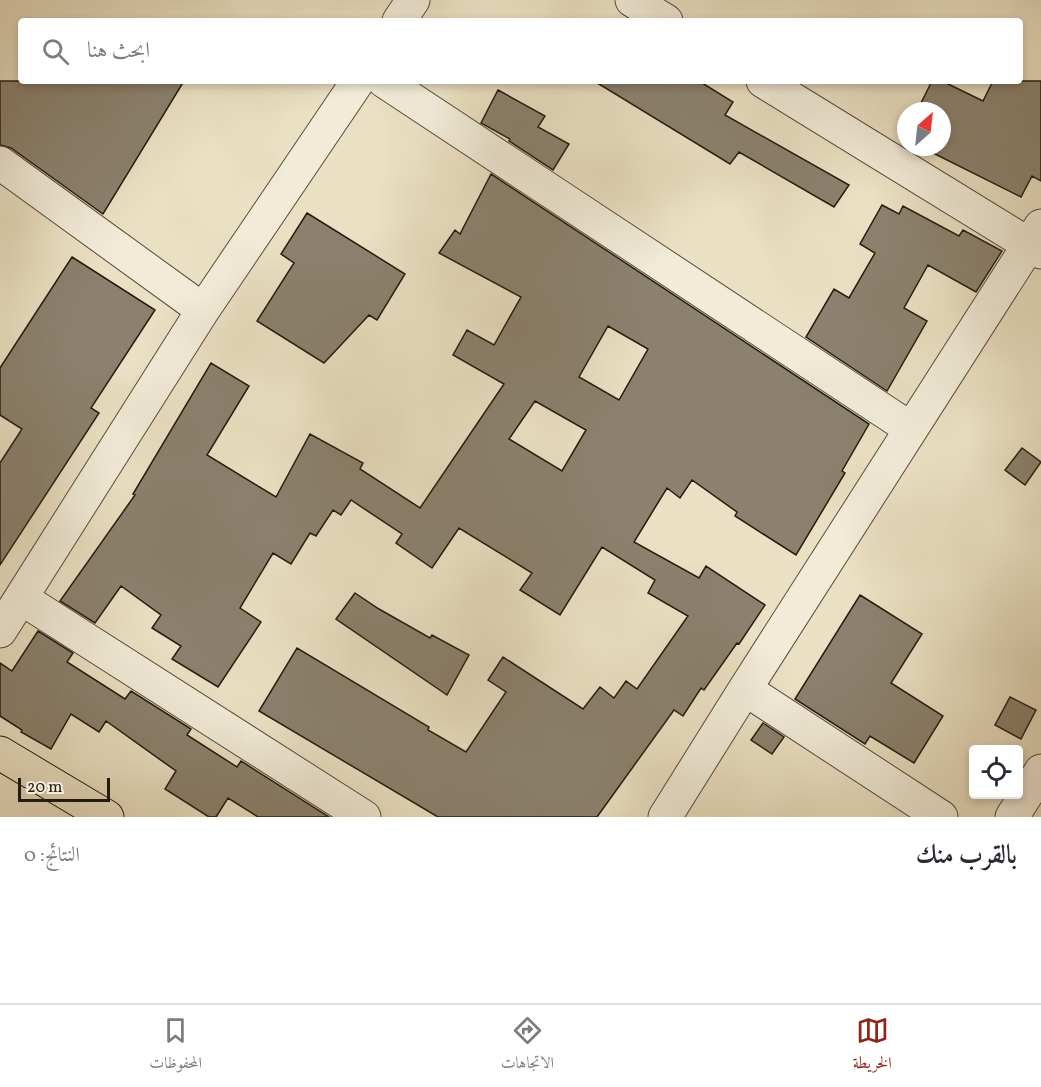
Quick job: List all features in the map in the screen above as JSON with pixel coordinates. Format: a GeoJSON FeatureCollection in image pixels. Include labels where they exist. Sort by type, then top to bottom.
{"type":"FeatureCollection","features":[{"type":"Feature","properties":{"kind":"main road"},"geometry":{"type":"LineString","coordinates":[[0,753],[106,817]]}},
{"type":"Feature","properties":{"kind":"street"},"geometry":{"type":"LineString","coordinates":[[401,18],[413,0]]}},
{"type":"Feature","properties":{"kind":"street"},"geometry":{"type":"LineString","coordinates":[[632,0],[661,18]]}},
{"type":"Feature","properties":{"kind":"street"},"geometry":{"type":"LineString","coordinates":[[0,631],[203,310],[356,84]]}},
{"type":"Feature","properties":{"kind":"street"},"geometry":{"type":"LineString","coordinates":[[389,84],[911,429]]}},
{"type":"Feature","properties":{"kind":"street"},"geometry":{"type":"LineString","coordinates":[[665,817],[911,429],[1037,241],[768,84]]}},
{"type":"Feature","properties":{"kind":"street"},"geometry":{"type":"LineString","coordinates":[[0,163],[203,310]]}},
{"type":"Feature","properties":{"kind":"street"},"geometry":{"type":"LineString","coordinates":[[21,598],[364,817]]}},
{"type":"Feature","properties":{"kind":"street"},"geometry":{"type":"LineString","coordinates":[[745,689],[940,817]]}},
{"type":"Feature","properties":{"kind":"street"},"geometry":{"type":"LineString","coordinates":[[1012,817],[1041,771]]}},
{"type":"Feature","properties":{"kind":"building"},"geometry":{"type":"Polygon","coordinates":[[[0,81],[18,81],[18,84],[182,84],[103,214],[11,148],[0,145],[0,81]]]}},
{"type":"Feature","properties":{"kind":"building"},"geometry":{"type":"Polygon","coordinates":[[[1023,81],[1041,81],[1041,181],[1032,176],[1021,197],[939,156],[951,156],[951,102],[922,102],[930,84],[948,84],[983,101],[992,84],[1023,84],[1023,81]]]}},
{"type":"Feature","properties":{"kind":"building"},"geometry":{"type":"Polygon","coordinates":[[[599,84],[704,84],[733,102],[725,115],[849,185],[834,207],[739,152],[730,164],[599,84]]]}},
{"type":"Feature","properties":{"kind":"building"},"geometry":{"type":"Polygon","coordinates":[[[498,90],[545,116],[538,127],[569,144],[553,170],[509,141],[510,139],[481,123],[498,90]]]}},
{"type":"Feature","properties":{"kind":"building"},"geometry":{"type":"Polygon","coordinates":[[[491,174],[869,424],[842,471],[845,473],[796,555],[735,516],[737,512],[692,480],[680,498],[667,488],[634,542],[699,578],[706,566],[765,605],[739,644],[737,643],[704,690],[701,688],[683,716],[674,710],[597,817],[438,817],[259,711],[297,648],[429,727],[428,730],[466,752],[506,692],[488,680],[503,657],[583,709],[600,687],[614,698],[626,681],[637,689],[688,616],[648,593],[655,580],[602,547],[560,615],[520,590],[532,573],[459,528],[432,568],[396,543],[402,534],[351,500],[341,515],[333,510],[316,536],[310,533],[291,564],[273,553],[240,608],[261,622],[218,687],[172,659],[181,646],[152,628],[161,615],[121,586],[95,623],[60,601],[135,495],[133,494],[211,363],[249,386],[207,455],[276,497],[310,434],[363,463],[360,469],[420,508],[504,384],[453,355],[467,330],[494,345],[521,297],[439,253],[455,230],[460,234],[491,174]],[[608,326],[579,377],[619,400],[648,349],[608,326]],[[535,401],[509,439],[562,471],[586,430],[535,401]]]}},
{"type":"Feature","properties":{"kind":"building"},"geometry":{"type":"Polygon","coordinates":[[[882,205],[899,214],[903,206],[959,236],[963,230],[1002,251],[976,292],[928,265],[904,308],[927,321],[887,391],[806,337],[834,289],[849,298],[875,253],[860,244],[882,205]]]}},
{"type":"Feature","properties":{"kind":"building"},"geometry":{"type":"Polygon","coordinates":[[[307,213],[405,274],[377,320],[369,315],[324,363],[257,321],[294,263],[281,254],[307,213]]]}},
{"type":"Feature","properties":{"kind":"building"},"geometry":{"type":"Polygon","coordinates":[[[72,257],[155,310],[91,408],[99,413],[0,565],[0,463],[22,429],[0,415],[0,368],[72,257]]]}},
{"type":"Feature","properties":{"kind":"building"},"geometry":{"type":"Polygon","coordinates":[[[1022,448],[1041,462],[1025,485],[1005,470],[1022,448]]]}},
{"type":"Feature","properties":{"kind":"building"},"geometry":{"type":"Polygon","coordinates":[[[355,593],[430,638],[432,635],[469,655],[447,695],[336,619],[355,593]]]}},
{"type":"Feature","properties":{"kind":"building"},"geometry":{"type":"Polygon","coordinates":[[[860,595],[922,634],[891,683],[943,716],[914,763],[870,736],[865,744],[795,699],[860,595]]]}},
{"type":"Feature","properties":{"kind":"building"},"geometry":{"type":"Polygon","coordinates":[[[38,631],[73,653],[67,662],[125,699],[131,691],[191,729],[187,735],[237,767],[241,761],[329,817],[258,817],[228,798],[216,817],[209,817],[165,789],[176,771],[106,721],[99,732],[71,714],[51,749],[21,732],[22,730],[0,716],[0,663],[12,671],[38,631]]]}},
{"type":"Feature","properties":{"kind":"building"},"geometry":{"type":"Polygon","coordinates":[[[1010,697],[1036,710],[1021,739],[995,725],[1010,697]]]}},
{"type":"Feature","properties":{"kind":"building"},"geometry":{"type":"Polygon","coordinates":[[[763,723],[784,737],[772,754],[751,740],[763,723]]]}}]}
